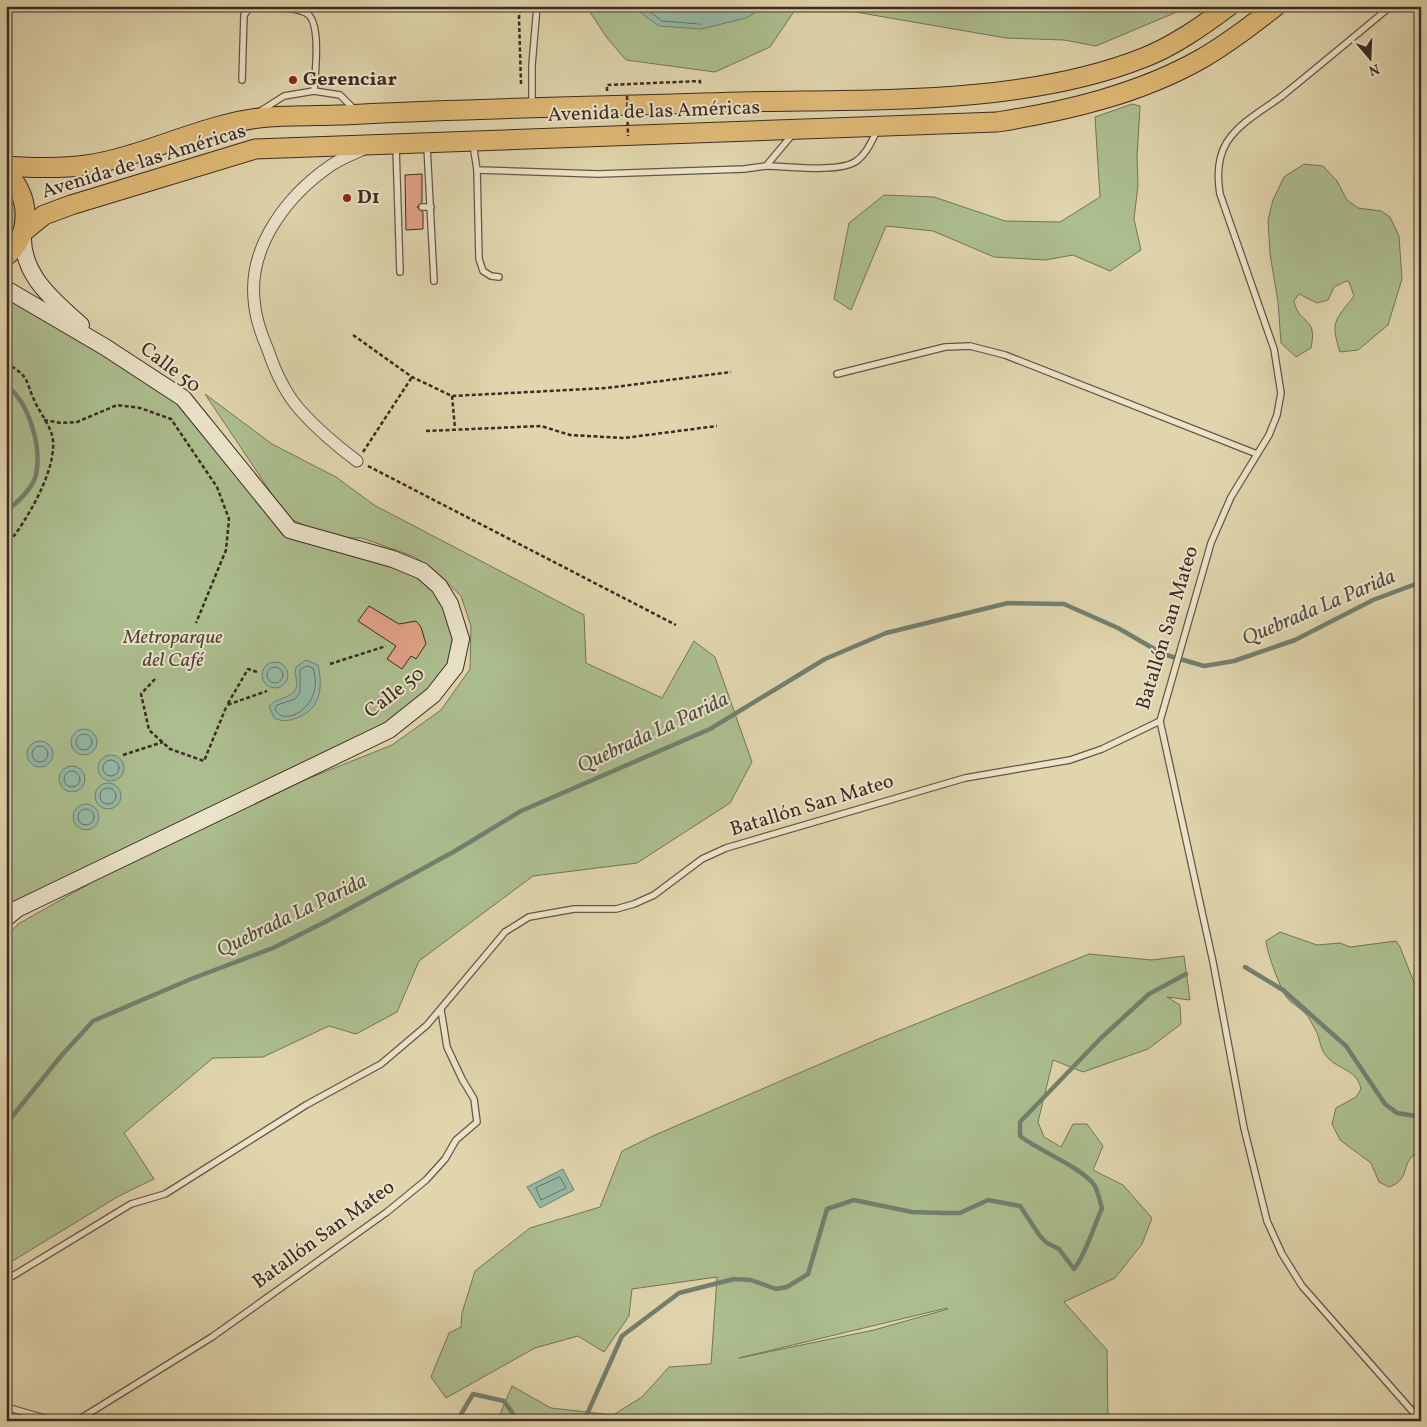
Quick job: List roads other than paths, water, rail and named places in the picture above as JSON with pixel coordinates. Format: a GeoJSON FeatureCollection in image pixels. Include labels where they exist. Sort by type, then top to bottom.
{"type":"FeatureCollection","features":[{"type":"Feature","properties":{"kind":"main road","name":"Avenida de las Américas"},"geometry":{"type":"LineString","coordinates":[[6,166],[44,170],[87,165],[245,120],[359,114],[994,93],[1082,77],[1143,58],[1185,37],[1229,6]]}},
{"type":"Feature","properties":{"kind":"main road","name":"Avenida de las Américas"},"geometry":{"type":"LineString","coordinates":[[6,256],[23,232],[44,215],[255,148],[370,146],[998,122],[1044,114],[1114,95],[1153,81],[1200,59],[1239,35],[1276,6]]}},
{"type":"Feature","properties":{"kind":"main road"},"geometry":{"type":"LineString","coordinates":[[6,173],[16,184],[24,202],[25,221],[23,232]]}},
{"type":"Feature","properties":{"kind":"street"},"geometry":{"type":"LineString","coordinates":[[320,146],[326,149],[330,165]]}},
{"type":"Feature","properties":{"kind":"street"},"geometry":{"type":"LineString","coordinates":[[357,461],[299,409],[274,368],[258,324],[254,298],[256,271],[264,242],[278,216],[304,187],[330,165],[370,146]]}},
{"type":"Feature","properties":{"kind":"street","name":"Calle 50"},"geometry":{"type":"LineString","coordinates":[[23,232],[22,244],[32,275],[53,299],[105,347]]}},
{"type":"Feature","properties":{"kind":"street","name":"Calle 50"},"geometry":{"type":"LineString","coordinates":[[6,289],[105,347],[182,398],[290,530],[393,559],[422,571],[439,586],[450,604],[461,639],[455,667],[433,695],[389,730],[17,908],[6,918]]}},
{"type":"Feature","properties":{"kind":"lane"},"geometry":{"type":"LineString","coordinates":[[242,80],[244,14],[251,6]]}},
{"type":"Feature","properties":{"kind":"lane"},"geometry":{"type":"LineString","coordinates":[[264,6],[296,10],[308,14],[316,26],[314,91]]}},
{"type":"Feature","properties":{"kind":"lane"},"geometry":{"type":"LineString","coordinates":[[527,108],[537,6]]}},
{"type":"Feature","properties":{"kind":"lane","name":"Batallón San Mateo"},"geometry":{"type":"LineString","coordinates":[[6,1280],[131,1204],[165,1194],[306,1105],[375,1067],[413,1039],[441,1010],[505,932],[529,917],[574,909],[625,907],[654,895],[692,865],[726,848],[965,778],[1070,760],[1102,749],[1160,721],[1211,543],[1231,497],[1269,435],[1278,415],[1281,393],[1274,349],[1220,194],[1218,176],[1220,158],[1228,141],[1240,127],[1391,6]]}},
{"type":"Feature","properties":{"kind":"lane"},"geometry":{"type":"LineString","coordinates":[[245,120],[284,96],[314,91],[340,95],[359,114]]}},
{"type":"Feature","properties":{"kind":"lane"},"geometry":{"type":"LineString","coordinates":[[477,170],[598,174],[744,169],[766,166],[842,167],[855,162],[866,152],[879,126]]}},
{"type":"Feature","properties":{"kind":"lane"},"geometry":{"type":"LineString","coordinates":[[766,166],[797,129]]}},
{"type":"Feature","properties":{"kind":"lane"},"geometry":{"type":"LineString","coordinates":[[472,142],[477,170],[479,259],[483,271],[492,276],[499,277]]}},
{"type":"Feature","properties":{"kind":"lane"},"geometry":{"type":"LineString","coordinates":[[427,143],[434,281]]}},
{"type":"Feature","properties":{"kind":"lane"},"geometry":{"type":"LineString","coordinates":[[396,145],[402,207],[400,272]]}},
{"type":"Feature","properties":{"kind":"lane"},"geometry":{"type":"LineString","coordinates":[[422,207],[431,207]]}},
{"type":"Feature","properties":{"kind":"lane"},"geometry":{"type":"LineString","coordinates":[[837,374],[945,347],[970,346],[1004,354],[1257,454]]}},
{"type":"Feature","properties":{"kind":"lane"},"geometry":{"type":"LineString","coordinates":[[1160,721],[1213,962],[1252,1166],[1268,1221],[1291,1271],[1302,1286],[1421,1421]]}},
{"type":"Feature","properties":{"kind":"lane","name":"Batallón San Mateo"},"geometry":{"type":"LineString","coordinates":[[73,1421],[84,1417],[220,1331],[387,1212],[426,1180],[445,1160],[456,1140],[477,1122],[474,1099],[447,1047],[441,1010]]}},
{"type":"Feature","properties":{"kind":"lane"},"geometry":{"type":"LineString","coordinates":[[6,1407],[56,1421]]}},
{"type":"Feature","properties":{"kind":"water"},"geometry":{"type":"Polygon","coordinates":[[[636,6],[681,6],[695,11],[715,12],[727,6],[766,6],[746,18],[701,29],[659,26],[641,13],[636,6]]]}},
{"type":"Feature","properties":{"kind":"water"},"geometry":{"type":"Polygon","coordinates":[[[306,660],[318,665],[320,673],[320,689],[316,703],[305,714],[297,718],[286,721],[274,718],[269,706],[292,694],[296,688],[296,667],[306,660]]]}},
{"type":"Feature","properties":{"kind":"water"},"geometry":{"type":"Polygon","coordinates":[[[275,662],[284,666],[288,675],[284,684],[275,688],[266,684],[262,675],[266,666],[275,662]]]}},
{"type":"Feature","properties":{"kind":"water"},"geometry":{"type":"Polygon","coordinates":[[[84,729],[93,733],[97,742],[93,751],[84,755],[75,751],[71,742],[75,733],[84,729]]]}},
{"type":"Feature","properties":{"kind":"water"},"geometry":{"type":"Polygon","coordinates":[[[40,741],[49,745],[53,754],[49,763],[40,767],[31,763],[27,754],[31,745],[40,741]]]}},
{"type":"Feature","properties":{"kind":"water"},"geometry":{"type":"Polygon","coordinates":[[[111,755],[120,759],[124,768],[120,777],[111,781],[102,777],[98,768],[102,759],[111,755]]]}},
{"type":"Feature","properties":{"kind":"water"},"geometry":{"type":"Polygon","coordinates":[[[72,766],[81,770],[85,779],[81,788],[72,792],[63,788],[59,779],[63,770],[72,766]]]}},
{"type":"Feature","properties":{"kind":"water"},"geometry":{"type":"Polygon","coordinates":[[[108,783],[117,787],[121,796],[117,805],[108,809],[99,805],[95,796],[99,787],[108,783]]]}},
{"type":"Feature","properties":{"kind":"water"},"geometry":{"type":"Polygon","coordinates":[[[86,804],[95,808],[99,817],[95,826],[86,830],[77,826],[73,817],[77,808],[86,804]]]}},
{"type":"Feature","properties":{"kind":"water"},"geometry":{"type":"Polygon","coordinates":[[[563,1169],[574,1190],[540,1208],[527,1187],[563,1169]]]}},
{"type":"Feature","properties":{"kind":"waterway"},"geometry":{"type":"LineString","coordinates":[[681,6],[704,12],[716,11],[727,6]]}},
{"type":"Feature","properties":{"kind":"waterway"},"geometry":{"type":"LineString","coordinates":[[6,385],[21,402],[27,414],[32,426],[37,452],[36,475],[32,485],[20,500],[6,511]]}},
{"type":"Feature","properties":{"kind":"waterway","name":"Quebrada La Parida"},"geometry":{"type":"LineString","coordinates":[[6,1124],[61,1056],[93,1021],[191,979],[273,948],[325,922],[455,851],[521,811],[710,729],[825,659],[886,633],[1008,603],[1064,604],[1118,628],[1163,654],[1204,666],[1234,661],[1295,640],[1373,600],[1421,582]]}},
{"type":"Feature","properties":{"kind":"waterway"},"geometry":{"type":"LineString","coordinates":[[1245,967],[1283,990],[1346,1046],[1385,1104],[1397,1113],[1421,1117]]}},
{"type":"Feature","properties":{"kind":"waterway"},"geometry":{"type":"LineString","coordinates":[[584,1421],[622,1336],[679,1293],[734,1279],[751,1280],[776,1289],[787,1287],[808,1274],[827,1209],[854,1200],[912,1212],[960,1213],[988,1200],[1020,1206],[1040,1236],[1047,1243],[1059,1249],[1074,1269],[1085,1249],[1102,1208],[1097,1191],[1089,1179],[1080,1172],[1020,1136],[1020,1122],[1101,1038],[1149,994],[1186,974]]}},
{"type":"Feature","properties":{"kind":"waterway"},"geometry":{"type":"LineString","coordinates":[[457,1421],[473,1394],[504,1401],[518,1421]]}},
{"type":"Feature","properties":{"kind":"place","name":"Gerenciar"},"geometry":{"type":"Point","coordinates":[293,80]}},
{"type":"Feature","properties":{"kind":"place","name":"D1"},"geometry":{"type":"Point","coordinates":[347,198]}},
{"type":"Feature","properties":{"kind":"park label","name":"Metroparque del Café"},"geometry":{"type":"Point","coordinates":[173,650]}}]}
